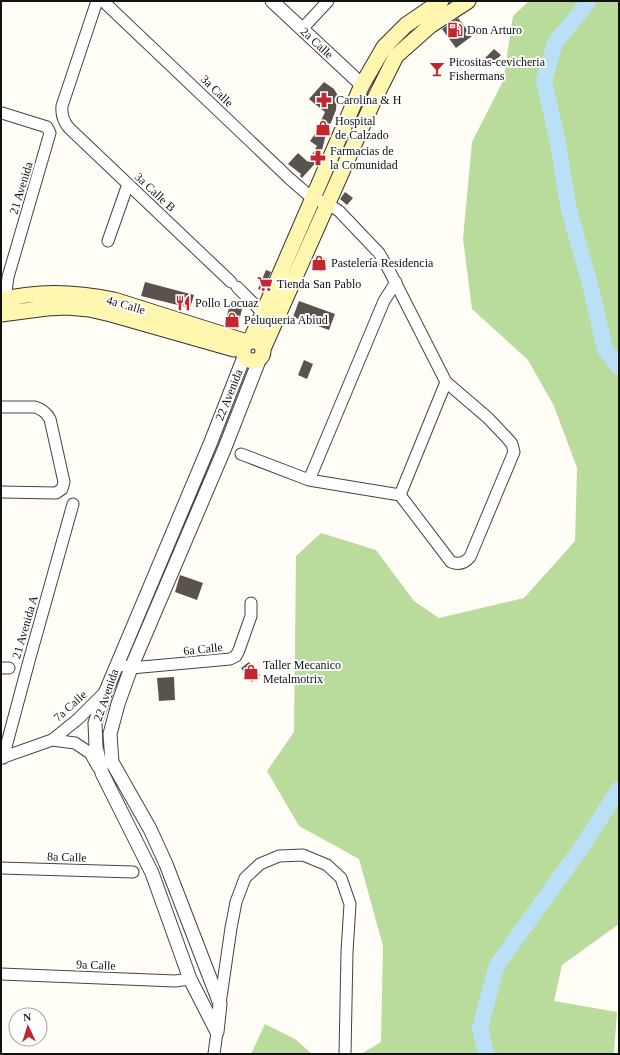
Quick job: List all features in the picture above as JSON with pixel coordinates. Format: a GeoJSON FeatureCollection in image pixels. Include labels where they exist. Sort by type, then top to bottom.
{"type":"FeatureCollection","features":[{"type":"Feature","properties":{"kind":"main road"},"geometry":{"type":"LineString","coordinates":[[261,354],[320,201],[362,85],[384,47],[406,25],[441,1]]}},
{"type":"Feature","properties":{"kind":"main road"},"geometry":{"type":"LineString","coordinates":[[246,348],[320,201],[396,56],[431,25],[468,1]]}},
{"type":"Feature","properties":{"kind":"main road","name":"4a Calle"},"geometry":{"type":"LineString","coordinates":[[3,299],[22,295],[68,293],[114,300],[246,348]]}},
{"type":"Feature","properties":{"kind":"main road","name":"4a Calle"},"geometry":{"type":"LineString","coordinates":[[1,314],[46,308],[68,307],[89,309],[246,348]]}},
{"type":"Feature","properties":{"kind":"main road"},"geometry":{"type":"LineString","coordinates":[[246,348],[253,341],[260,343],[261,354]]}},
{"type":"Feature","properties":{"kind":"street","name":"3a Calle B"},"geometry":{"type":"LineString","coordinates":[[97,1],[62,106],[61,111],[63,120],[69,128],[263,313]]}},
{"type":"Feature","properties":{"kind":"street","name":"3a Calle"},"geometry":{"type":"LineString","coordinates":[[103,1],[290,179],[320,201],[339,211],[379,253],[396,282],[446,382]]}},
{"type":"Feature","properties":{"kind":"street","name":"2a Calle"},"geometry":{"type":"LineString","coordinates":[[272,1],[362,85]]}},
{"type":"Feature","properties":{"kind":"street"},"geometry":{"type":"LineString","coordinates":[[302,29],[328,1]]}},
{"type":"Feature","properties":{"kind":"street","name":"21 Avenida"},"geometry":{"type":"LineString","coordinates":[[2,113],[47,127],[50,131],[50,137],[8,277],[3,299]]}},
{"type":"Feature","properties":{"kind":"street"},"geometry":{"type":"LineString","coordinates":[[108,241],[128,184]]}},
{"type":"Feature","properties":{"kind":"street"},"geometry":{"type":"LineString","coordinates":[[309,480],[384,301],[396,282]]}},
{"type":"Feature","properties":{"kind":"street","name":"22 Avenida"},"geometry":{"type":"LineString","coordinates":[[217,1032],[190,979],[152,873],[102,773],[96,748],[95,722],[117,664],[210,444],[246,348]]}},
{"type":"Feature","properties":{"kind":"street","name":"22 Avenida"},"geometry":{"type":"LineString","coordinates":[[220,1004],[166,864],[150,829],[112,762],[110,734],[118,704],[131,668],[224,450],[261,354]]}},
{"type":"Feature","properties":{"kind":"street"},"geometry":{"type":"LineString","coordinates":[[241,454],[309,480],[400,495],[451,562],[462,563],[468,560],[513,456],[513,448],[510,441],[488,418],[446,382],[400,495]]}},
{"type":"Feature","properties":{"kind":"street"},"geometry":{"type":"LineString","coordinates":[[1,407],[35,407],[44,411],[50,419],[64,480],[62,489],[59,492],[54,493],[1,492]]}},
{"type":"Feature","properties":{"kind":"street"},"geometry":{"type":"LineString","coordinates":[[210,444],[224,450]]}},
{"type":"Feature","properties":{"kind":"street","name":"21 Avenida A"},"geometry":{"type":"LineString","coordinates":[[2,758],[73,504]]}},
{"type":"Feature","properties":{"kind":"street","name":"6a Calle"},"geometry":{"type":"LineString","coordinates":[[117,664],[131,668],[230,659],[236,656],[239,650],[251,616],[251,603]]}},
{"type":"Feature","properties":{"kind":"street","name":"7a Calle"},"geometry":{"type":"LineString","coordinates":[[2,758],[52,740],[78,719],[106,691]]}},
{"type":"Feature","properties":{"kind":"street","name":"7a Calle"},"geometry":{"type":"LineString","coordinates":[[52,740],[75,743],[90,753],[102,773]]}},
{"type":"Feature","properties":{"kind":"street"},"geometry":{"type":"LineString","coordinates":[[214,1054],[232,922],[236,902],[246,878],[260,864],[279,856],[303,855],[327,865],[341,878],[350,904],[347,952],[345,1054]]}},
{"type":"Feature","properties":{"kind":"street"},"geometry":{"type":"LineString","coordinates":[[152,873],[166,864]]}},
{"type":"Feature","properties":{"kind":"street","name":"8a Calle"},"geometry":{"type":"LineString","coordinates":[[1,868],[133,872]]}},
{"type":"Feature","properties":{"kind":"street","name":"9a Calle"},"geometry":{"type":"LineString","coordinates":[[1,974],[175,981],[190,979]]}},
{"type":"Feature","properties":{"kind":"green space"},"geometry":{"type":"Polygon","coordinates":[[[529,1],[619,1],[619,924],[562,965],[554,1001],[617,1012],[614,1054],[361,1054],[381,1042],[383,946],[359,859],[299,826],[267,771],[294,732],[296,556],[321,533],[376,550],[414,601],[439,618],[524,598],[575,541],[577,468],[554,406],[528,360],[472,309],[463,239],[472,142],[503,81],[513,16],[529,1]]]}},
{"type":"Feature","properties":{"kind":"green space"},"geometry":{"type":"Polygon","coordinates":[[[265,1024],[295,1039],[312,1054],[251,1054],[265,1024]]]}},
{"type":"Feature","properties":{"kind":"building","name":"Don Arturo"},"geometry":{"type":"Polygon","coordinates":[[[458,18],[472,36],[456,48],[442,29],[458,18]]]}},
{"type":"Feature","properties":{"kind":"building"},"geometry":{"type":"Polygon","coordinates":[[[494,49],[501,55],[488,68],[482,61],[494,49]]]}},
{"type":"Feature","properties":{"kind":"building"},"geometry":{"type":"Polygon","coordinates":[[[324,82],[334,89],[337,94],[336,110],[325,138],[320,158],[302,178],[300,176],[301,174],[288,164],[298,153],[308,162],[317,146],[310,141],[315,134],[325,112],[309,99],[324,82]]]}},
{"type":"Feature","properties":{"kind":"building"},"geometry":{"type":"Polygon","coordinates":[[[345,192],[353,198],[347,205],[340,199],[345,192]]]}},
{"type":"Feature","properties":{"kind":"building","name":"Pastelería Residencia"},"geometry":{"type":"Polygon","coordinates":[[[316,255],[327,259],[322,272],[311,268],[316,255]]]}},
{"type":"Feature","properties":{"kind":"building"},"geometry":{"type":"Polygon","coordinates":[[[266,270],[271,272],[263,291],[258,289],[266,270]]]}},
{"type":"Feature","properties":{"kind":"building"},"geometry":{"type":"Polygon","coordinates":[[[145,282],[194,295],[190,308],[141,296],[145,282]]]}},
{"type":"Feature","properties":{"kind":"building"},"geometry":{"type":"Polygon","coordinates":[[[299,301],[335,314],[329,330],[293,317],[299,301]]]}},
{"type":"Feature","properties":{"kind":"building"},"geometry":{"type":"Polygon","coordinates":[[[231,302],[243,305],[237,329],[224,325],[231,302]]]}},
{"type":"Feature","properties":{"kind":"building"},"geometry":{"type":"Polygon","coordinates":[[[304,360],[313,364],[307,379],[298,375],[304,360]]]}},
{"type":"Feature","properties":{"kind":"building"},"geometry":{"type":"Polygon","coordinates":[[[180,575],[203,583],[197,600],[175,592],[180,575]]]}},
{"type":"Feature","properties":{"kind":"building","name":"Taller Mecanico Metalmotrix"},"geometry":{"type":"Polygon","coordinates":[[[249,662],[260,675],[252,682],[241,668],[249,662]]]}},
{"type":"Feature","properties":{"kind":"building"},"geometry":{"type":"Polygon","coordinates":[[[174,677],[175,700],[159,701],[157,678],[174,677]]]}},
{"type":"Feature","properties":{"kind":"waterway"},"geometry":{"type":"LineString","coordinates":[[589,1],[555,43],[544,81],[558,143],[568,206],[591,288],[605,349],[619,367]]}},
{"type":"Feature","properties":{"kind":"waterway"},"geometry":{"type":"LineString","coordinates":[[486,1054],[480,1028],[497,965],[581,848],[619,789]]}},
{"type":"Feature","properties":{"kind":"place","name":"Don Arturo"},"geometry":{"type":"Point","coordinates":[455,30]}},
{"type":"Feature","properties":{"kind":"place","name":"Picositas-cevicheria Fishermans"},"geometry":{"type":"Point","coordinates":[437,69]}},
{"type":"Feature","properties":{"kind":"place","name":"Carolina & H"},"geometry":{"type":"Point","coordinates":[324,100]}},
{"type":"Feature","properties":{"kind":"place","name":"Hospital de Calzado"},"geometry":{"type":"Point","coordinates":[323,128]}},
{"type":"Feature","properties":{"kind":"place","name":"Farmacias de la Comunidad"},"geometry":{"type":"Point","coordinates":[318,158]}},
{"type":"Feature","properties":{"kind":"place","name":"Pastelería Residencia"},"geometry":{"type":"Point","coordinates":[319,263]}},
{"type":"Feature","properties":{"kind":"place","name":"Tienda San Pablo"},"geometry":{"type":"Point","coordinates":[265,284]}},
{"type":"Feature","properties":{"kind":"place","name":"Pollo Locuaz"},"geometry":{"type":"Point","coordinates":[183,303]}},
{"type":"Feature","properties":{"kind":"place","name":"Peluqueria Abiud"},"geometry":{"type":"Point","coordinates":[232,320]}},
{"type":"Feature","properties":{"kind":"place","name":"Taller Mecanico Metalmotrix"},"geometry":{"type":"Point","coordinates":[251,672]}}]}
